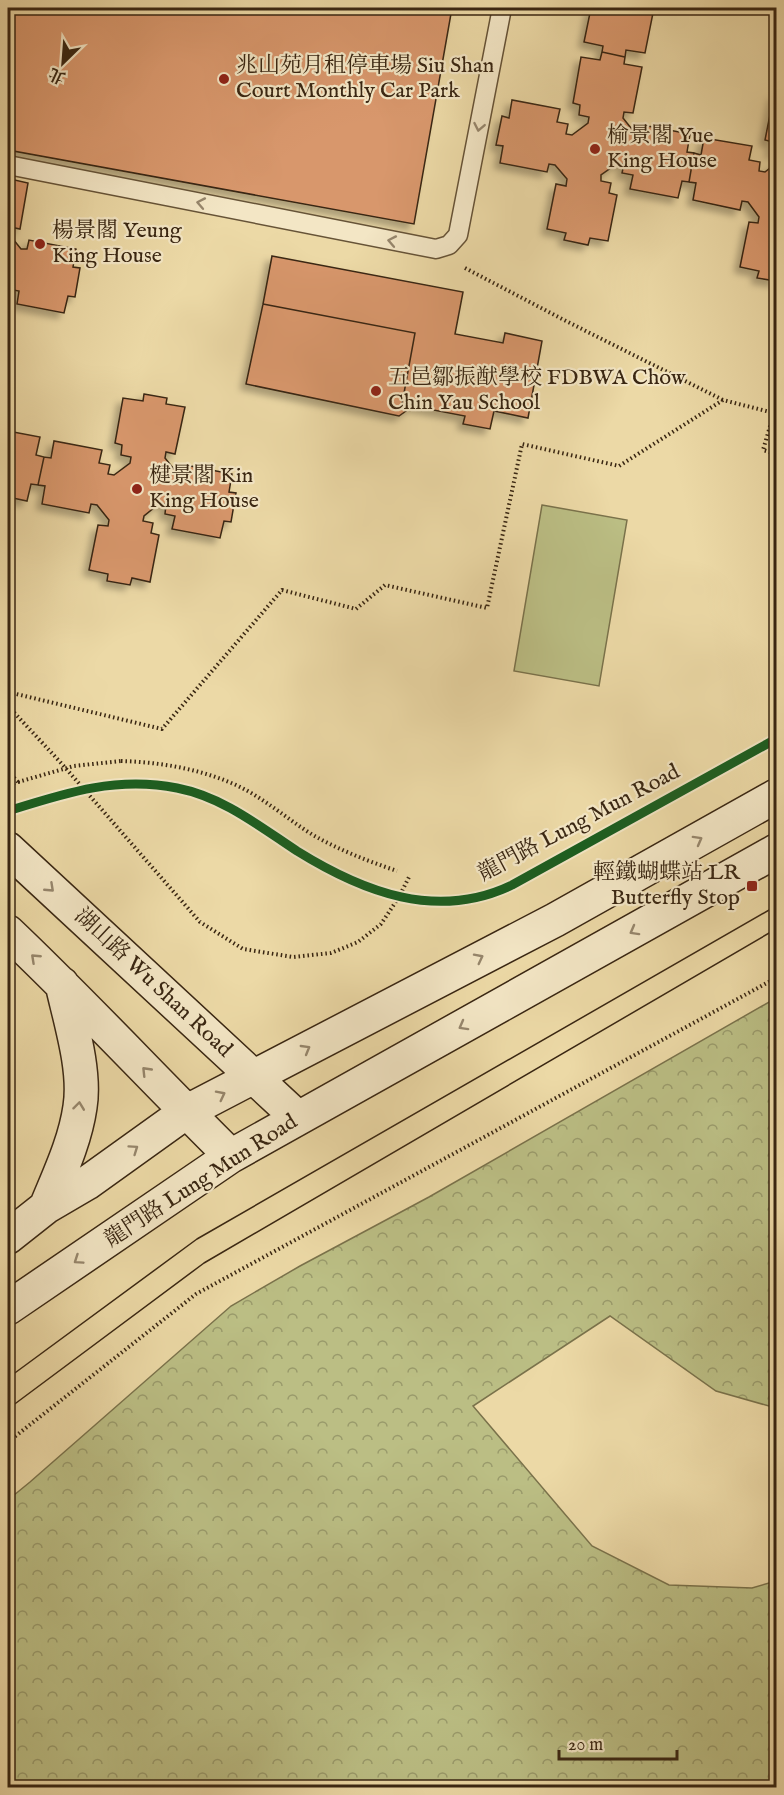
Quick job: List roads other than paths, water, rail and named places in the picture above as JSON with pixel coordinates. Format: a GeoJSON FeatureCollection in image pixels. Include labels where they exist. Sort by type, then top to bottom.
{"type":"FeatureCollection","features":[{"type":"Feature","properties":{"kind":"main road"},"geometry":{"type":"LineString","coordinates":[[8,1237],[46,1207],[87,1183],[186,1112],[555,920],[777,796]]}},
{"type":"Feature","properties":{"kind":"main road","name":"湖山路 Wu Shan Road"},"geometry":{"type":"LineString","coordinates":[[8,849],[298,1118]]}},
{"type":"Feature","properties":{"kind":"main road","name":"龍門路 Lung Mun Road"},"geometry":{"type":"LineString","coordinates":[[8,1308],[231,1156],[777,851]]}},
{"type":"Feature","properties":{"kind":"main road"},"geometry":{"type":"LineString","coordinates":[[8,932],[231,1156]]}},
{"type":"Feature","properties":{"kind":"main road"},"geometry":{"type":"LineString","coordinates":[[46,1207],[73,1137],[81,1105],[77,1050],[62,984]]}},
{"type":"Feature","properties":{"kind":"lane"},"geometry":{"type":"LineString","coordinates":[[8,165],[436,249],[449,245],[458,235],[502,8]]}},
{"type":"Feature","properties":{"kind":"tram line"},"geometry":{"type":"LineString","coordinates":[[8,1378],[197,1239],[776,906]]}},
{"type":"Feature","properties":{"kind":"tram line"},"geometry":{"type":"LineString","coordinates":[[8,1409],[204,1263],[776,929]]}},
{"type":"Feature","properties":{"kind":"place","name":"兆山苑月租停車場 Siu Shan Court Monthly Car Park"},"geometry":{"type":"Point","coordinates":[224,79]}},
{"type":"Feature","properties":{"kind":"place","name":"榆景閣 Yue King House"},"geometry":{"type":"Point","coordinates":[595,149]}},
{"type":"Feature","properties":{"kind":"place","name":"楊景閣 Yeung King House"},"geometry":{"type":"Point","coordinates":[40,244]}},
{"type":"Feature","properties":{"kind":"place","name":"五邑鄒振猷學校 FDBWA Chow Chin Yau School"},"geometry":{"type":"Point","coordinates":[376,391]}},
{"type":"Feature","properties":{"kind":"place","name":"楗景閣 Kin King House"},"geometry":{"type":"Point","coordinates":[137,489]}},
{"type":"Feature","properties":{"kind":"place","name":"輕鐵蝴蝶站 LR Butterfly Stop"},"geometry":{"type":"Point","coordinates":[752,886]}}]}
